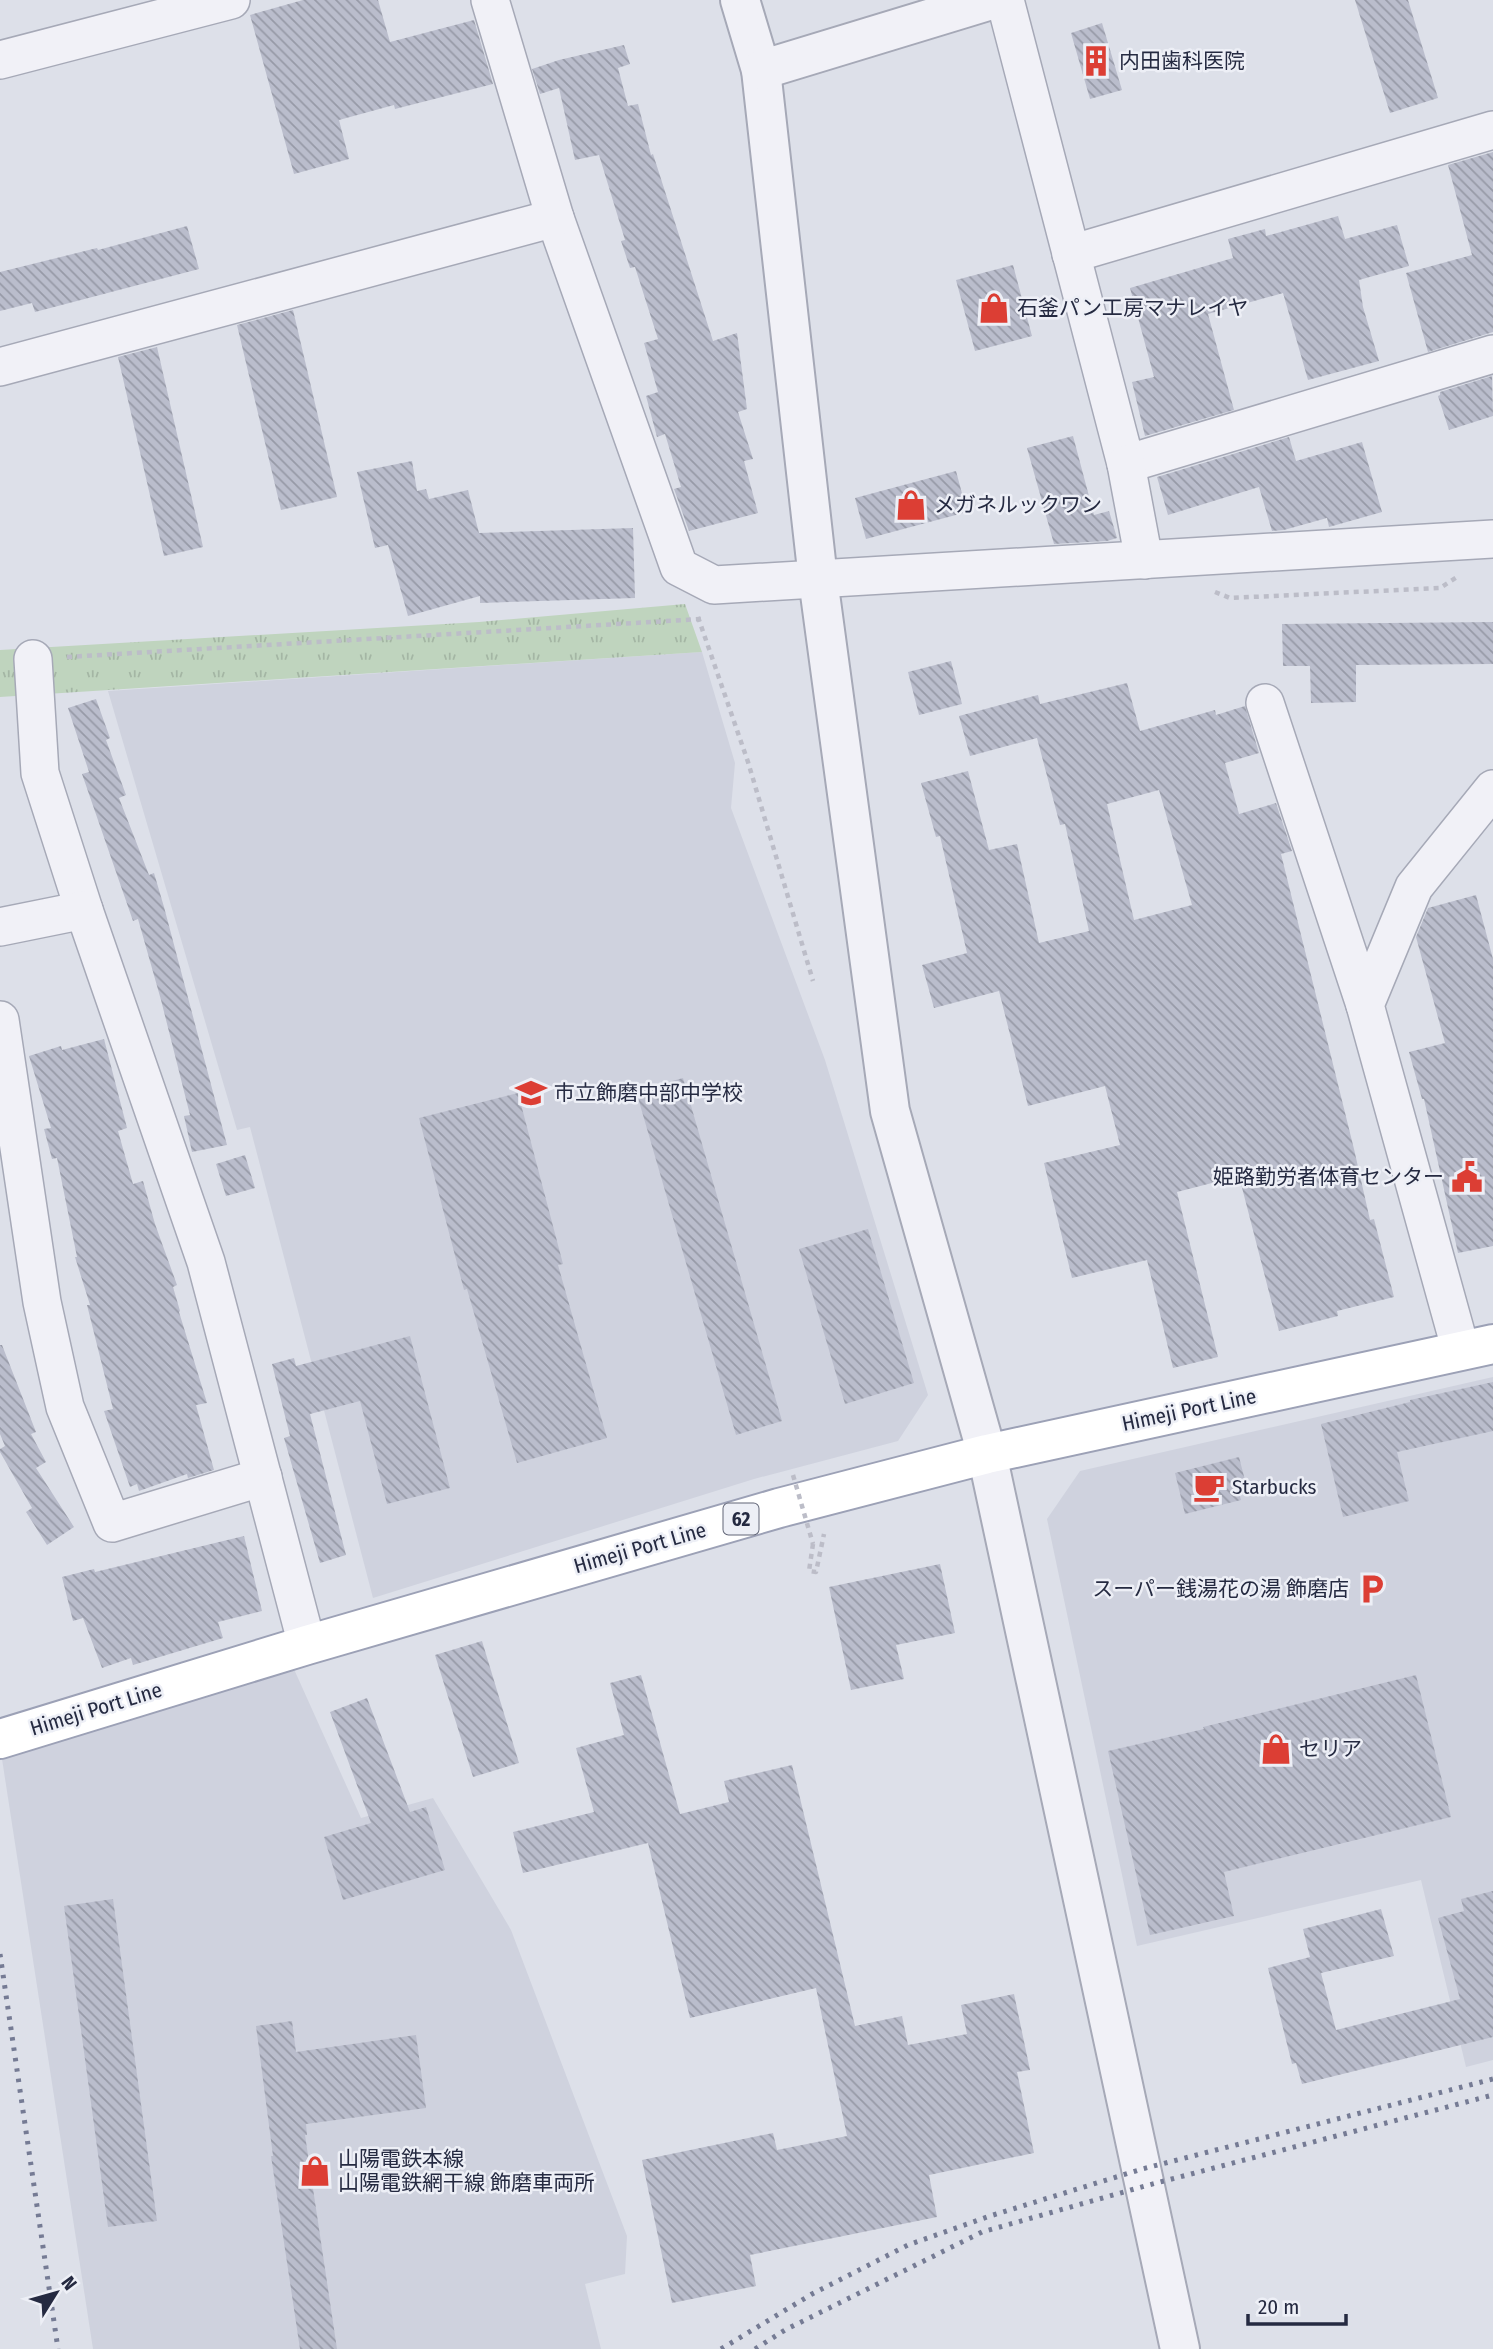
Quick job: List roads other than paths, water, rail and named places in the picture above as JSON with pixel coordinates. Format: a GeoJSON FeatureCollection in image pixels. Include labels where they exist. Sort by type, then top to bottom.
{"type":"FeatureCollection","features":[{"type":"Feature","properties":{"kind":"main road","name":"Himeji Port Line"},"geometry":{"type":"LineString","coordinates":[[0,1739],[307,1645],[779,1508],[987,1454],[1477,1347]]}},
{"type":"Feature","properties":{"kind":"street"},"geometry":{"type":"LineString","coordinates":[[0,60],[231,0]]}},
{"type":"Feature","properties":{"kind":"street"},"geometry":{"type":"LineString","coordinates":[[490,0],[555,218],[679,567],[714,585],[1493,539]]}},
{"type":"Feature","properties":{"kind":"street"},"geometry":{"type":"LineString","coordinates":[[740,0],[761,70],[818,579],[890,1111],[987,1454],[1180,2349]]}},
{"type":"Feature","properties":{"kind":"street"},"geometry":{"type":"LineString","coordinates":[[761,70],[991,0]]}},
{"type":"Feature","properties":{"kind":"street"},"geometry":{"type":"LineString","coordinates":[[1004,0],[1126,464],[1144,560]]}},
{"type":"Feature","properties":{"kind":"street"},"geometry":{"type":"LineString","coordinates":[[1071,254],[1493,130]]}},
{"type":"Feature","properties":{"kind":"street"},"geometry":{"type":"LineString","coordinates":[[0,367],[555,218]]}},
{"type":"Feature","properties":{"kind":"street"},"geometry":{"type":"LineString","coordinates":[[1126,464],[1493,354]]}},
{"type":"Feature","properties":{"kind":"street"},"geometry":{"type":"LineString","coordinates":[[33,659],[40,773],[84,910],[206,1262],[307,1645]]}},
{"type":"Feature","properties":{"kind":"street"},"geometry":{"type":"LineString","coordinates":[[1265,703],[1477,1347]]}},
{"type":"Feature","properties":{"kind":"street"},"geometry":{"type":"LineString","coordinates":[[1365,1005],[1413,887],[1493,789]]}},
{"type":"Feature","properties":{"kind":"street"},"geometry":{"type":"LineString","coordinates":[[0,927],[84,910]]}},
{"type":"Feature","properties":{"kind":"street"},"geometry":{"type":"LineString","coordinates":[[0,1020],[42,1302],[65,1407],[112,1523],[263,1478]]}},
{"type":"Feature","properties":{"kind":"railway"},"geometry":{"type":"LineString","coordinates":[[0,1954],[58,2349]]}},
{"type":"Feature","properties":{"kind":"railway"},"geometry":{"type":"LineString","coordinates":[[721,2349],[812,2294],[908,2245],[990,2216],[1142,2169],[1493,2079]]}},
{"type":"Feature","properties":{"kind":"railway"},"geometry":{"type":"LineString","coordinates":[[755,2349],[785,2330],[982,2232],[1145,2186],[1493,2095]]}},
{"type":"Feature","properties":{"kind":"place","name":"内田歯科医院"},"geometry":{"type":"Point","coordinates":[1096,61]}},
{"type":"Feature","properties":{"kind":"place","name":"石釜パン工房マナレイヤ"},"geometry":{"type":"Point","coordinates":[994,308]}},
{"type":"Feature","properties":{"kind":"place","name":"メガネルックワン"},"geometry":{"type":"Point","coordinates":[911,505]}},
{"type":"Feature","properties":{"kind":"place","name":"市立飾磨中部中学校"},"geometry":{"type":"Point","coordinates":[531,1093]}},
{"type":"Feature","properties":{"kind":"place","name":"姫路勤労者体育センター"},"geometry":{"type":"Point","coordinates":[1467,1177]}},
{"type":"Feature","properties":{"kind":"place","name":"Starbucks"},"geometry":{"type":"Point","coordinates":[1209,1487]}},
{"type":"Feature","properties":{"kind":"place","name":"スーパー銭湯花の湯 飾磨店"},"geometry":{"type":"Point","coordinates":[1372,1589]}},
{"type":"Feature","properties":{"kind":"place","name":"セリア"},"geometry":{"type":"Point","coordinates":[1276,1749]}},
{"type":"Feature","properties":{"kind":"place","name":"山陽電鉄本線 山陽電鉄網干線 飾磨車両所"},"geometry":{"type":"Point","coordinates":[315,2171]}}]}
